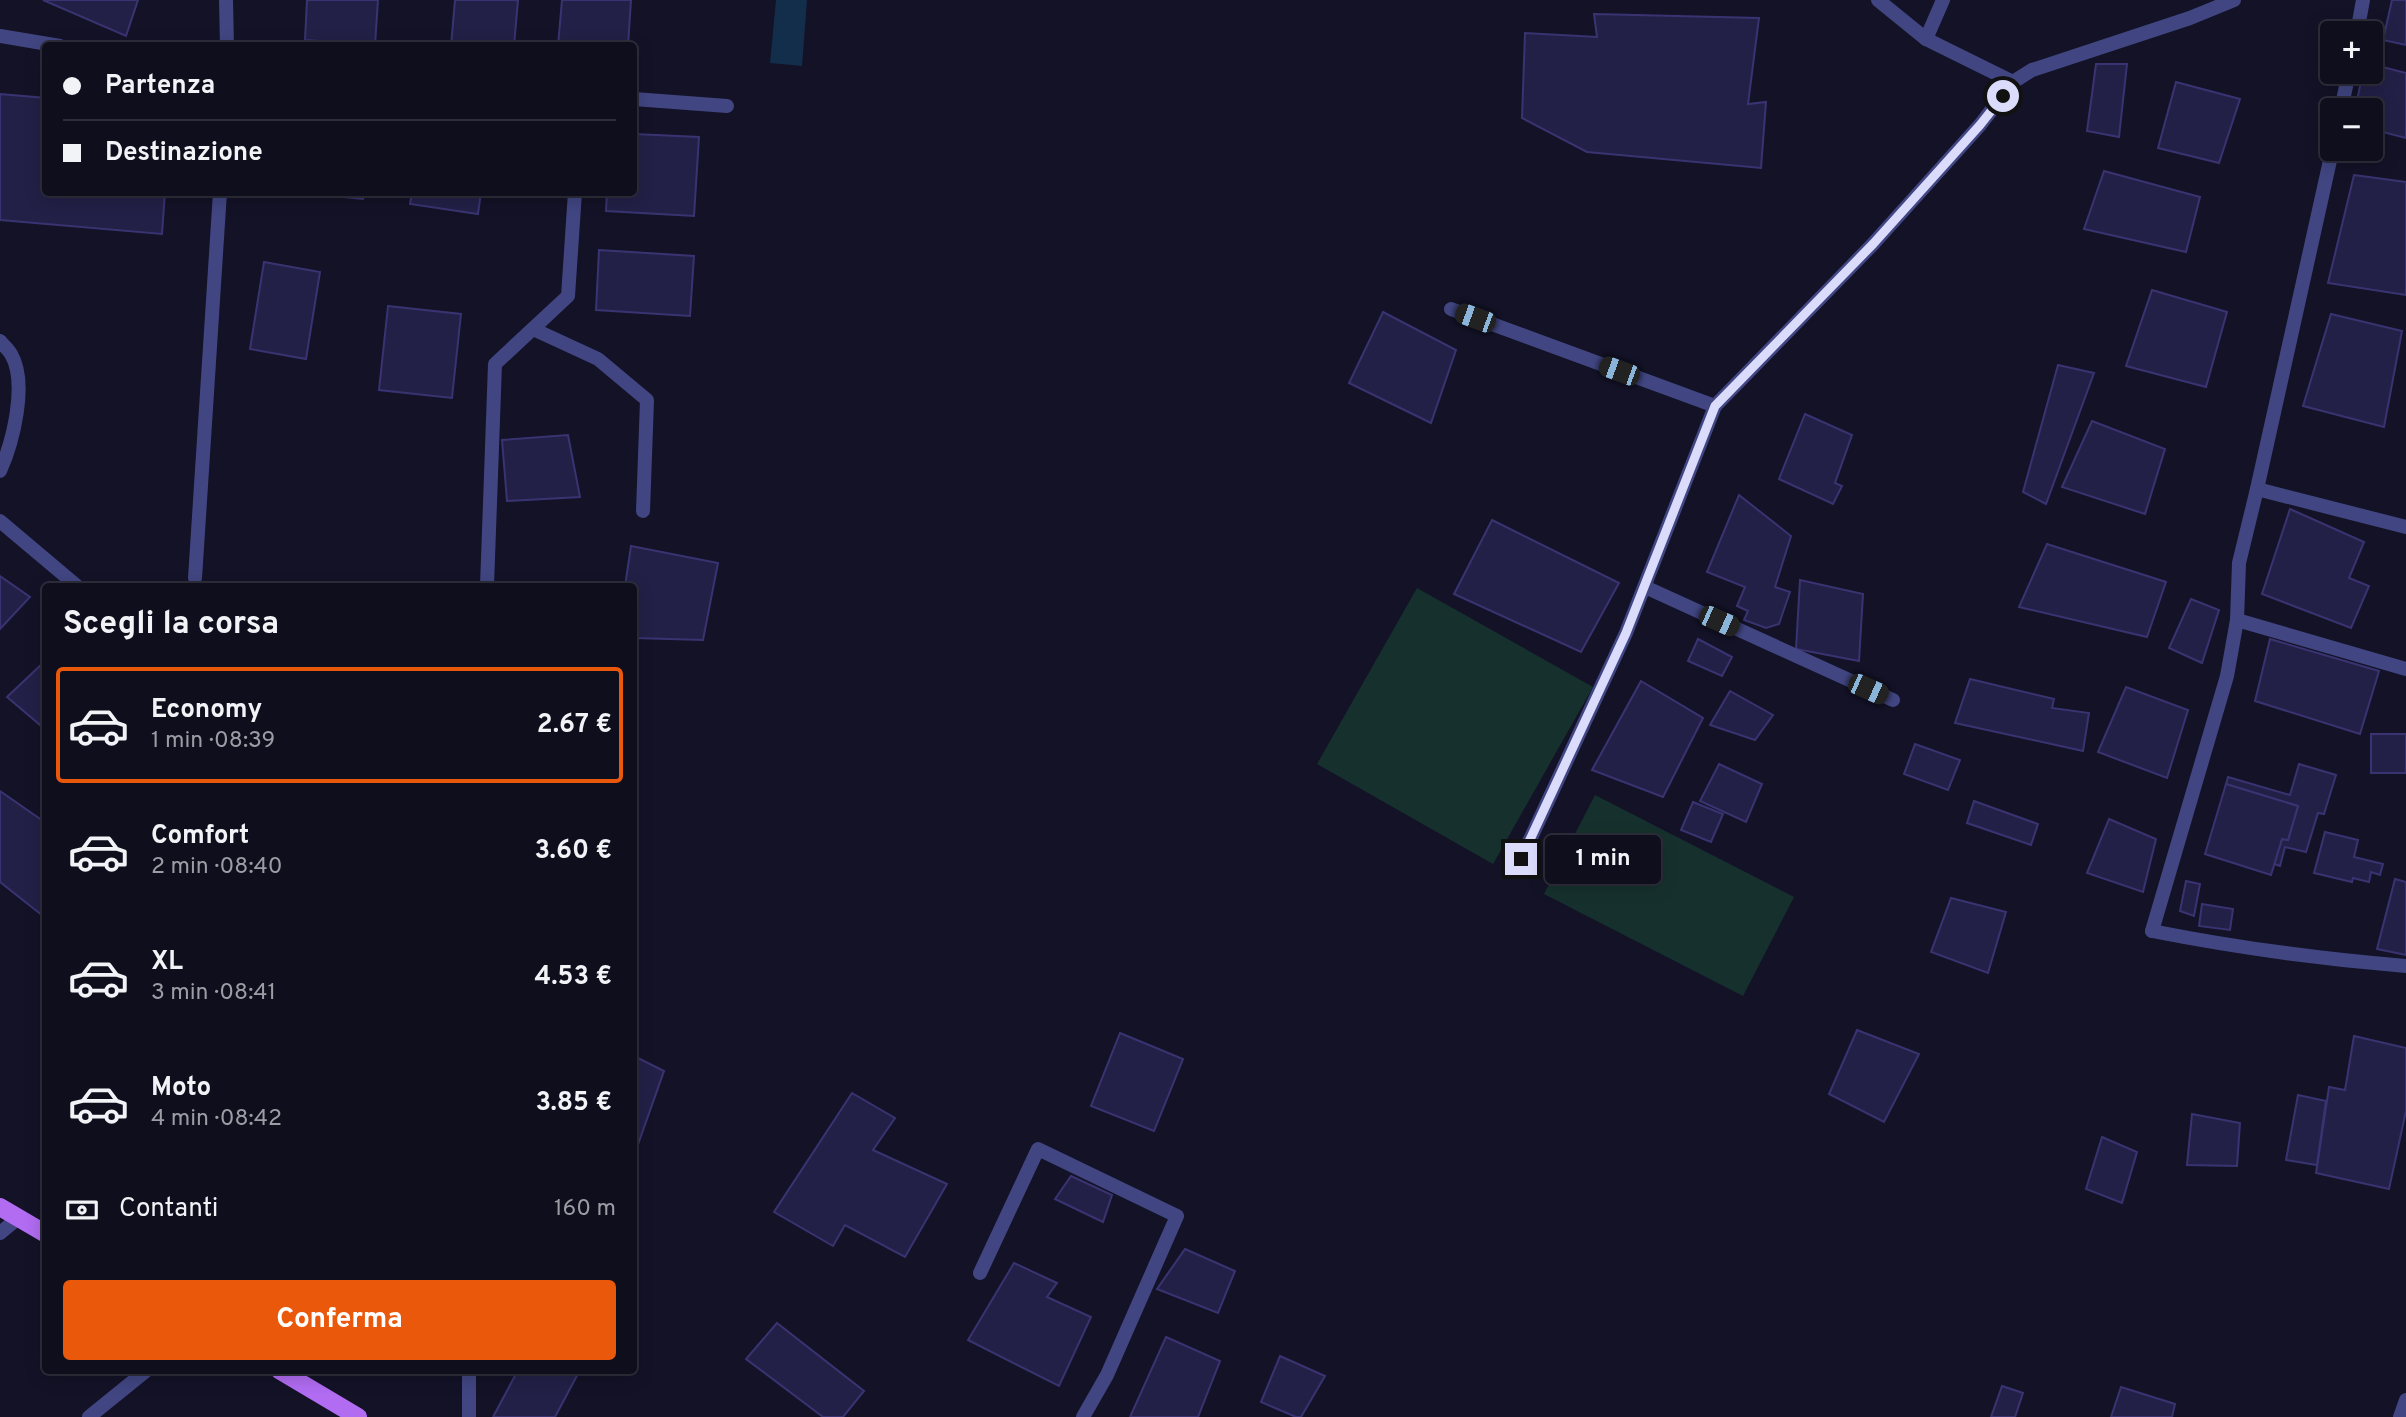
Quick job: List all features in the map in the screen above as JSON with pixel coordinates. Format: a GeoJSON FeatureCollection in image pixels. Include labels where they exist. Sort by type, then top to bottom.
{"type":"FeatureCollection","features":[{"type":"Feature","properties":{"kind":"main road"},"geometry":{"type":"LineString","coordinates":[[0,1207],[42,1232]]}},
{"type":"Feature","properties":{"kind":"main road"},"geometry":{"type":"LineString","coordinates":[[286,1374],[359,1417]]}},
{"type":"Feature","properties":{"kind":"street"},"geometry":{"type":"LineString","coordinates":[[226,0],[227,42]]}},
{"type":"Feature","properties":{"kind":"street"},"geometry":{"type":"LineString","coordinates":[[1878,0],[1926,38],[2013,82]]}},
{"type":"Feature","properties":{"kind":"street"},"geometry":{"type":"LineString","coordinates":[[1926,38],[1943,0]]}},
{"type":"Feature","properties":{"kind":"street"},"geometry":{"type":"LineString","coordinates":[[1521,859],[1645,587],[1715,406],[1873,244],[1980,125],[2013,82],[2032,69],[2190,18],[2234,0]]}},
{"type":"Feature","properties":{"kind":"street"},"geometry":{"type":"LineString","coordinates":[[2359,21],[2363,0]]}},
{"type":"Feature","properties":{"kind":"street"},"geometry":{"type":"LineString","coordinates":[[0,36],[42,43]]}},
{"type":"Feature","properties":{"kind":"street"},"geometry":{"type":"LineString","coordinates":[[637,99],[727,106]]}},
{"type":"Feature","properties":{"kind":"street"},"geometry":{"type":"LineString","coordinates":[[2330,161],[2239,563],[2236,620],[2227,676],[2152,931],[2243,949],[2327,960],[2406,966]]}},
{"type":"Feature","properties":{"kind":"street"},"geometry":{"type":"LineString","coordinates":[[195,578],[220,196]]}},
{"type":"Feature","properties":{"kind":"street"},"geometry":{"type":"LineString","coordinates":[[487,583],[495,365],[568,296],[575,196]]}},
{"type":"Feature","properties":{"kind":"street"},"geometry":{"type":"LineString","coordinates":[[1451,309],[1715,406]]}},
{"type":"Feature","properties":{"kind":"street"},"geometry":{"type":"LineString","coordinates":[[533,329],[598,359],[647,400],[642,511]]}},
{"type":"Feature","properties":{"kind":"street"},"geometry":{"type":"LineString","coordinates":[[0,341],[12,354],[19,385],[15,425],[0,471]]}},
{"type":"Feature","properties":{"kind":"street"},"geometry":{"type":"LineString","coordinates":[[2257,489],[2406,527]]}},
{"type":"Feature","properties":{"kind":"street"},"geometry":{"type":"LineString","coordinates":[[0,521],[73,583]]}},
{"type":"Feature","properties":{"kind":"street"},"geometry":{"type":"LineString","coordinates":[[1645,587],[1893,700]]}},
{"type":"Feature","properties":{"kind":"street"},"geometry":{"type":"LineString","coordinates":[[2236,620],[2406,669]]}},
{"type":"Feature","properties":{"kind":"street"},"geometry":{"type":"LineString","coordinates":[[979,1273],[1038,1149],[1177,1216],[1107,1375],[1083,1417]]}},
{"type":"Feature","properties":{"kind":"street"},"geometry":{"type":"LineString","coordinates":[[0,1233],[18,1218]]}},
{"type":"Feature","properties":{"kind":"street"},"geometry":{"type":"LineString","coordinates":[[89,1417],[142,1374]]}},
{"type":"Feature","properties":{"kind":"street"},"geometry":{"type":"LineString","coordinates":[[468,1374],[469,1417]]}},
{"type":"Feature","properties":{"kind":"street"},"geometry":{"type":"LineString","coordinates":[[2400,1417],[2406,1400]]}},
{"type":"Feature","properties":{"kind":"green space"},"geometry":{"type":"Polygon","coordinates":[[[1417,588],[1593,687],[1493,864],[1317,764],[1417,588]]]}},
{"type":"Feature","properties":{"kind":"green space"},"geometry":{"type":"Polygon","coordinates":[[[1595,795],[1794,897],[1743,996],[1544,894],[1595,795]]]}},
{"type":"Feature","properties":{"kind":"water"},"geometry":{"type":"Polygon","coordinates":[[[776,0],[807,0],[802,66],[770,63],[776,0]]]}},
{"type":"Feature","properties":{"kind":"building"},"geometry":{"type":"Polygon","coordinates":[[[43,0],[138,0],[126,36],[43,0]]]}},
{"type":"Feature","properties":{"kind":"building"},"geometry":{"type":"Polygon","coordinates":[[[307,0],[378,0],[375,42],[305,40],[307,0]]]}},
{"type":"Feature","properties":{"kind":"building"},"geometry":{"type":"Polygon","coordinates":[[[455,0],[518,0],[514,42],[451,42],[455,0]]]}},
{"type":"Feature","properties":{"kind":"building"},"geometry":{"type":"Polygon","coordinates":[[[562,0],[631,0],[628,42],[558,42],[562,0]]]}},
{"type":"Feature","properties":{"kind":"building"},"geometry":{"type":"Polygon","coordinates":[[[2392,0],[2406,0],[2406,45],[2383,40],[2392,0]]]}},
{"type":"Feature","properties":{"kind":"building"},"geometry":{"type":"Polygon","coordinates":[[[1594,14],[1759,18],[1748,104],[1766,102],[1761,168],[1587,152],[1522,118],[1525,33],[1597,37],[1594,14]]]}},
{"type":"Feature","properties":{"kind":"building"},"geometry":{"type":"Polygon","coordinates":[[[2096,64],[2127,64],[2119,137],[2087,131],[2096,64]]]}},
{"type":"Feature","properties":{"kind":"building"},"geometry":{"type":"Polygon","coordinates":[[[2383,67],[2406,73],[2406,138],[2383,132],[2383,98],[2358,98],[2360,84],[2383,84],[2383,67]]]}},
{"type":"Feature","properties":{"kind":"building"},"geometry":{"type":"Polygon","coordinates":[[[2176,82],[2240,99],[2219,163],[2158,148],[2176,82]]]}},
{"type":"Feature","properties":{"kind":"building"},"geometry":{"type":"Polygon","coordinates":[[[0,94],[42,98],[42,196],[165,196],[162,234],[0,220],[0,94]]]}},
{"type":"Feature","properties":{"kind":"building"},"geometry":{"type":"Polygon","coordinates":[[[637,134],[699,137],[694,216],[606,211],[607,196],[637,196],[637,134]]]}},
{"type":"Feature","properties":{"kind":"building"},"geometry":{"type":"Polygon","coordinates":[[[2104,171],[2200,197],[2186,252],[2084,229],[2104,171]]]}},
{"type":"Feature","properties":{"kind":"building"},"geometry":{"type":"Polygon","coordinates":[[[2354,175],[2406,182],[2406,295],[2328,283],[2354,175]]]}},
{"type":"Feature","properties":{"kind":"building"},"geometry":{"type":"Polygon","coordinates":[[[333,196],[363,196],[363,199],[333,196]]]}},
{"type":"Feature","properties":{"kind":"building"},"geometry":{"type":"Polygon","coordinates":[[[411,196],[480,196],[478,214],[410,204],[411,196]]]}},
{"type":"Feature","properties":{"kind":"building"},"geometry":{"type":"Polygon","coordinates":[[[599,250],[694,256],[690,316],[596,310],[599,250]]]}},
{"type":"Feature","properties":{"kind":"building"},"geometry":{"type":"Polygon","coordinates":[[[264,262],[320,272],[306,359],[250,349],[264,262]]]}},
{"type":"Feature","properties":{"kind":"building"},"geometry":{"type":"Polygon","coordinates":[[[2152,290],[2227,312],[2206,387],[2126,366],[2152,290]]]}},
{"type":"Feature","properties":{"kind":"building"},"geometry":{"type":"Polygon","coordinates":[[[388,306],[461,314],[452,398],[379,390],[388,306]]]}},
{"type":"Feature","properties":{"kind":"building"},"geometry":{"type":"Polygon","coordinates":[[[1383,312],[1456,350],[1431,423],[1349,383],[1383,312]]]}},
{"type":"Feature","properties":{"kind":"building"},"geometry":{"type":"Polygon","coordinates":[[[2331,314],[2402,331],[2384,427],[2303,406],[2331,314]]]}},
{"type":"Feature","properties":{"kind":"building"},"geometry":{"type":"Polygon","coordinates":[[[2058,365],[2094,373],[2046,504],[2023,492],[2058,365]]]}},
{"type":"Feature","properties":{"kind":"building"},"geometry":{"type":"Polygon","coordinates":[[[1805,414],[1852,435],[1835,483],[1842,486],[1833,504],[1779,479],[1805,414]]]}},
{"type":"Feature","properties":{"kind":"building"},"geometry":{"type":"Polygon","coordinates":[[[2092,421],[2165,449],[2145,514],[2062,487],[2092,421]]]}},
{"type":"Feature","properties":{"kind":"building"},"geometry":{"type":"Polygon","coordinates":[[[568,435],[580,497],[507,501],[502,440],[568,435]]]}},
{"type":"Feature","properties":{"kind":"building"},"geometry":{"type":"Polygon","coordinates":[[[1739,495],[1791,536],[1775,587],[1790,592],[1779,624],[1766,628],[1744,620],[1748,611],[1737,606],[1745,587],[1707,572],[1739,495]]]}},
{"type":"Feature","properties":{"kind":"building"},"geometry":{"type":"Polygon","coordinates":[[[2290,509],[2364,542],[2349,578],[2369,586],[2351,628],[2262,594],[2290,509]]]}},
{"type":"Feature","properties":{"kind":"building"},"geometry":{"type":"Polygon","coordinates":[[[1492,520],[1619,583],[1581,652],[1454,594],[1492,520]]]}},
{"type":"Feature","properties":{"kind":"building"},"geometry":{"type":"Polygon","coordinates":[[[2047,544],[2166,582],[2147,637],[2019,607],[2047,544]]]}},
{"type":"Feature","properties":{"kind":"building"},"geometry":{"type":"Polygon","coordinates":[[[631,546],[718,563],[703,640],[637,638],[637,583],[625,583],[631,546]]]}},
{"type":"Feature","properties":{"kind":"building"},"geometry":{"type":"Polygon","coordinates":[[[0,576],[30,597],[0,629],[0,576]]]}},
{"type":"Feature","properties":{"kind":"building"},"geometry":{"type":"Polygon","coordinates":[[[1800,580],[1863,594],[1859,661],[1796,649],[1800,580]]]}},
{"type":"Feature","properties":{"kind":"building"},"geometry":{"type":"Polygon","coordinates":[[[2191,599],[2219,610],[2202,663],[2169,648],[2191,599]]]}},
{"type":"Feature","properties":{"kind":"building"},"geometry":{"type":"Polygon","coordinates":[[[1698,639],[1732,657],[1722,676],[1688,661],[1698,639]]]}},
{"type":"Feature","properties":{"kind":"building"},"geometry":{"type":"Polygon","coordinates":[[[2270,639],[2379,671],[2360,734],[2255,701],[2270,639]]]}},
{"type":"Feature","properties":{"kind":"building"},"geometry":{"type":"Polygon","coordinates":[[[42,664],[42,727],[7,697],[42,664]]]}},
{"type":"Feature","properties":{"kind":"building"},"geometry":{"type":"Polygon","coordinates":[[[1970,679],[2054,699],[2052,708],[2089,713],[2083,751],[1955,723],[1970,679]]]}},
{"type":"Feature","properties":{"kind":"building"},"geometry":{"type":"Polygon","coordinates":[[[1641,681],[1703,718],[1663,797],[1592,770],[1641,681]]]}},
{"type":"Feature","properties":{"kind":"building"},"geometry":{"type":"Polygon","coordinates":[[[2126,687],[2188,710],[2167,778],[2098,752],[2126,687]]]}},
{"type":"Feature","properties":{"kind":"building"},"geometry":{"type":"Polygon","coordinates":[[[1730,691],[1773,715],[1755,740],[1710,725],[1730,691]]]}},
{"type":"Feature","properties":{"kind":"building"},"geometry":{"type":"Polygon","coordinates":[[[2371,734],[2406,734],[2406,773],[2371,773],[2371,734]]]}},
{"type":"Feature","properties":{"kind":"building"},"geometry":{"type":"Polygon","coordinates":[[[1915,744],[1960,760],[1948,790],[1904,774],[1915,744]]]}},
{"type":"Feature","properties":{"kind":"building"},"geometry":{"type":"Polygon","coordinates":[[[1719,764],[1762,784],[1746,822],[1700,801],[1719,764]]]}},
{"type":"Feature","properties":{"kind":"building"},"geometry":{"type":"Polygon","coordinates":[[[2299,764],[2336,775],[2324,814],[2318,813],[2306,852],[2285,847],[2280,866],[2274,864],[2282,839],[2288,840],[2298,806],[2226,784],[2228,777],[2290,795],[2299,764]]]}},
{"type":"Feature","properties":{"kind":"building"},"geometry":{"type":"Polygon","coordinates":[[[2226,784],[2298,806],[2288,840],[2282,839],[2271,875],[2205,854],[2226,784]]]}},
{"type":"Feature","properties":{"kind":"building"},"geometry":{"type":"Polygon","coordinates":[[[0,791],[42,820],[42,915],[0,882],[0,791]]]}},
{"type":"Feature","properties":{"kind":"building"},"geometry":{"type":"Polygon","coordinates":[[[1974,801],[2038,824],[2031,845],[1967,823],[1974,801]]]}},
{"type":"Feature","properties":{"kind":"building"},"geometry":{"type":"Polygon","coordinates":[[[1693,802],[1723,814],[1711,842],[1681,830],[1693,802]]]}},
{"type":"Feature","properties":{"kind":"building"},"geometry":{"type":"Polygon","coordinates":[[[2109,819],[2156,839],[2143,892],[2087,873],[2109,819]]]}},
{"type":"Feature","properties":{"kind":"building"},"geometry":{"type":"Polygon","coordinates":[[[2325,832],[2358,840],[2354,857],[2383,864],[2380,875],[2371,872],[2369,882],[2353,878],[2352,882],[2314,873],[2325,832]]]}},
{"type":"Feature","properties":{"kind":"building"},"geometry":{"type":"Polygon","coordinates":[[[2395,879],[2406,882],[2406,955],[2377,949],[2395,879]]]}},
{"type":"Feature","properties":{"kind":"building"},"geometry":{"type":"Polygon","coordinates":[[[2186,881],[2200,884],[2194,916],[2180,911],[2186,881]]]}},
{"type":"Feature","properties":{"kind":"building"},"geometry":{"type":"Polygon","coordinates":[[[1951,898],[2006,912],[1988,973],[1931,952],[1951,898]]]}},
{"type":"Feature","properties":{"kind":"building"},"geometry":{"type":"Polygon","coordinates":[[[2202,904],[2233,909],[2230,930],[2199,926],[2202,904]]]}},
{"type":"Feature","properties":{"kind":"building"},"geometry":{"type":"Polygon","coordinates":[[[1857,1030],[1919,1054],[1884,1122],[1829,1094],[1857,1030]]]}},
{"type":"Feature","properties":{"kind":"building"},"geometry":{"type":"Polygon","coordinates":[[[1120,1033],[1183,1059],[1154,1131],[1091,1106],[1120,1033]]]}},
{"type":"Feature","properties":{"kind":"building"},"geometry":{"type":"Polygon","coordinates":[[[2354,1036],[2406,1048],[2406,1111],[2389,1189],[2316,1173],[2329,1087],[2345,1090],[2354,1036]]]}},
{"type":"Feature","properties":{"kind":"building"},"geometry":{"type":"Polygon","coordinates":[[[637,1058],[664,1071],[637,1147],[637,1058]]]}},
{"type":"Feature","properties":{"kind":"building"},"geometry":{"type":"Polygon","coordinates":[[[852,1093],[895,1118],[873,1150],[947,1184],[905,1257],[845,1225],[833,1246],[774,1212],[852,1093]]]}},
{"type":"Feature","properties":{"kind":"building"},"geometry":{"type":"Polygon","coordinates":[[[2298,1095],[2326,1101],[2317,1165],[2286,1160],[2298,1095]]]}},
{"type":"Feature","properties":{"kind":"building"},"geometry":{"type":"Polygon","coordinates":[[[2192,1114],[2240,1123],[2237,1166],[2187,1165],[2192,1114]]]}},
{"type":"Feature","properties":{"kind":"building"},"geometry":{"type":"Polygon","coordinates":[[[2102,1137],[2137,1152],[2122,1203],[2086,1189],[2102,1137]]]}},
{"type":"Feature","properties":{"kind":"building"},"geometry":{"type":"Polygon","coordinates":[[[1071,1176],[1112,1195],[1103,1222],[1055,1199],[1071,1176]]]}},
{"type":"Feature","properties":{"kind":"building"},"geometry":{"type":"Polygon","coordinates":[[[1185,1249],[1235,1271],[1218,1313],[1157,1289],[1185,1249]]]}},
{"type":"Feature","properties":{"kind":"building"},"geometry":{"type":"Polygon","coordinates":[[[1014,1263],[1057,1283],[1047,1297],[1091,1317],[1059,1386],[968,1340],[1014,1263]]]}},
{"type":"Feature","properties":{"kind":"building"},"geometry":{"type":"Polygon","coordinates":[[[777,1323],[864,1391],[843,1417],[823,1417],[746,1359],[777,1323]]]}},
{"type":"Feature","properties":{"kind":"building"},"geometry":{"type":"Polygon","coordinates":[[[1166,1337],[1220,1361],[1198,1417],[1130,1417],[1166,1337]]]}},
{"type":"Feature","properties":{"kind":"building"},"geometry":{"type":"Polygon","coordinates":[[[1280,1356],[1325,1376],[1301,1417],[1261,1402],[1280,1356]]]}},
{"type":"Feature","properties":{"kind":"building"},"geometry":{"type":"Polygon","coordinates":[[[516,1374],[578,1374],[555,1417],[493,1417],[516,1374]]]}},
{"type":"Feature","properties":{"kind":"building"},"geometry":{"type":"Polygon","coordinates":[[[2002,1386],[2023,1393],[2015,1417],[1991,1417],[2002,1386]]]}},
{"type":"Feature","properties":{"kind":"building"},"geometry":{"type":"Polygon","coordinates":[[[2121,1387],[2175,1404],[2172,1417],[2111,1417],[2121,1387]]]}},
{"type":"Feature","properties":{"kind":"route"},"geometry":{"type":"LineString","coordinates":[[1521,859],[1626,633],[1715,406],[1873,244],[2003,96]]}}]}
